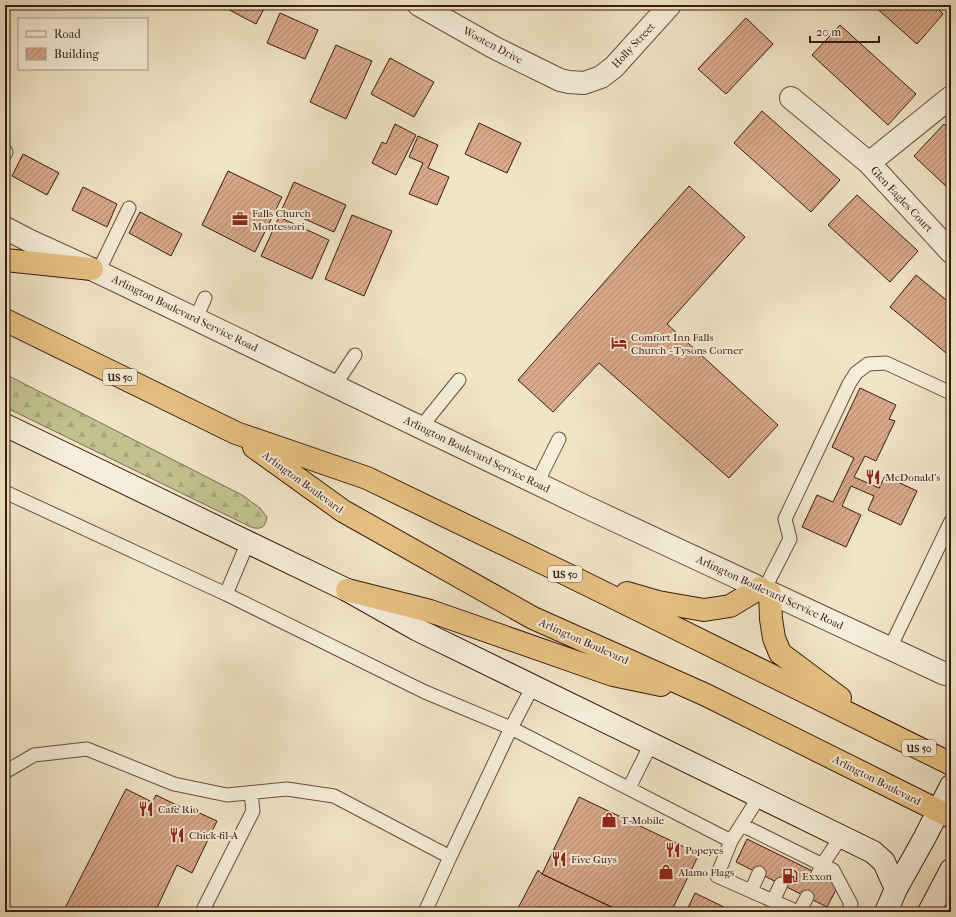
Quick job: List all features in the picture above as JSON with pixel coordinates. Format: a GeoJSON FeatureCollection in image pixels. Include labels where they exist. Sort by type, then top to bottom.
{"type":"FeatureCollection","features":[{"type":"Feature","properties":{"kind":"highway"},"geometry":{"type":"LineString","coordinates":[[5,260],[95,270]]}},
{"type":"Feature","properties":{"kind":"highway","name":"Arlington Boulevard"},"geometry":{"type":"LineString","coordinates":[[5,320],[236,433],[367,478],[568,575],[951,764]]}},
{"type":"Feature","properties":{"kind":"highway","name":"Arlington Boulevard"},"geometry":{"type":"LineString","coordinates":[[236,433],[343,512],[533,618],[706,695],[945,814]]}},
{"type":"Feature","properties":{"kind":"highway"},"geometry":{"type":"LineString","coordinates":[[568,575],[658,602],[704,610],[730,606],[765,590],[774,638],[780,653],[886,732]]}},
{"type":"Feature","properties":{"kind":"highway"},"geometry":{"type":"LineString","coordinates":[[347,590],[430,611],[613,675],[706,695]]}},
{"type":"Feature","properties":{"kind":"street","name":"Wooten Drive"},"geometry":{"type":"LineString","coordinates":[[419,5],[495,48],[560,80],[569,82]]}},
{"type":"Feature","properties":{"kind":"street","name":"Holly Street"},"geometry":{"type":"LineString","coordinates":[[569,82],[584,82],[601,77],[614,67],[670,5]]}},
{"type":"Feature","properties":{"kind":"street","name":"Glen Eagles Court"},"geometry":{"type":"LineString","coordinates":[[869,163],[951,97]]}},
{"type":"Feature","properties":{"kind":"street","name":"Glen Eagles Court"},"geometry":{"type":"LineString","coordinates":[[791,98],[869,163],[951,252]]}},
{"type":"Feature","properties":{"kind":"street","name":"Arlington Boulevard Service Road"},"geometry":{"type":"LineString","coordinates":[[5,228],[196,318],[537,483],[944,674],[951,675]]}},
{"type":"Feature","properties":{"kind":"street"},"geometry":{"type":"LineString","coordinates":[[5,426],[347,590],[416,629],[873,852],[884,862],[896,889]]}},
{"type":"Feature","properties":{"kind":"street"},"geometry":{"type":"LineString","coordinates":[[886,912],[896,889],[945,814],[951,786]]}},
{"type":"Feature","properties":{"kind":"street"},"geometry":{"type":"LineString","coordinates":[[937,909],[951,870]]}},
{"type":"Feature","properties":{"kind":"lane"},"geometry":{"type":"LineString","coordinates":[[95,270],[129,208]]}},
{"type":"Feature","properties":{"kind":"lane"},"geometry":{"type":"LineString","coordinates":[[196,318],[205,298]]}},
{"type":"Feature","properties":{"kind":"lane"},"geometry":{"type":"LineString","coordinates":[[334,385],[355,355]]}},
{"type":"Feature","properties":{"kind":"lane"},"geometry":{"type":"LineString","coordinates":[[765,590],[790,538],[785,519],[848,384],[856,373],[868,364],[886,364],[951,393]]}},
{"type":"Feature","properties":{"kind":"lane"},"geometry":{"type":"LineString","coordinates":[[421,427],[459,380]]}},
{"type":"Feature","properties":{"kind":"lane"},"geometry":{"type":"LineString","coordinates":[[537,483],[560,439]]}},
{"type":"Feature","properties":{"kind":"lane"},"geometry":{"type":"LineString","coordinates":[[5,492],[226,594],[424,692],[511,728],[732,841]]}},
{"type":"Feature","properties":{"kind":"lane"},"geometry":{"type":"LineString","coordinates":[[890,648],[951,521]]}},
{"type":"Feature","properties":{"kind":"lane"},"geometry":{"type":"LineString","coordinates":[[226,594],[248,542]]}},
{"type":"Feature","properties":{"kind":"lane"},"geometry":{"type":"LineString","coordinates":[[425,912],[511,728],[533,686]]}},
{"type":"Feature","properties":{"kind":"lane"},"geometry":{"type":"LineString","coordinates":[[629,788],[651,744]]}},
{"type":"Feature","properties":{"kind":"lane"},"geometry":{"type":"LineString","coordinates":[[5,772],[34,755],[87,749],[174,784],[227,795],[287,789],[334,796],[450,856]]}},
{"type":"Feature","properties":{"kind":"lane"},"geometry":{"type":"LineString","coordinates":[[202,912],[253,811],[251,793]]}},
{"type":"Feature","properties":{"kind":"lane"},"geometry":{"type":"LineString","coordinates":[[759,797],[732,841],[717,876],[799,912],[807,897]]}},
{"type":"Feature","properties":{"kind":"lane"},"geometry":{"type":"LineString","coordinates":[[742,825],[772,846],[820,869],[833,870],[851,904],[848,912]]}},
{"type":"Feature","properties":{"kind":"lane"},"geometry":{"type":"LineString","coordinates":[[820,869],[841,837]]}},
{"type":"Feature","properties":{"kind":"lane"},"geometry":{"type":"LineString","coordinates":[[751,891],[759,873]]}},
{"type":"Feature","properties":{"kind":"lane"},"geometry":{"type":"LineString","coordinates":[[773,901],[781,884]]}},
{"type":"Feature","properties":{"kind":"green space"},"geometry":{"type":"Polygon","coordinates":[[[5,374],[242,495],[260,508],[267,517],[264,526],[260,528],[251,527],[5,407],[5,374]]]}},
{"type":"Feature","properties":{"kind":"building"},"geometry":{"type":"Polygon","coordinates":[[[220,5],[266,5],[256,24],[220,5]]]}},
{"type":"Feature","properties":{"kind":"building"},"geometry":{"type":"Polygon","coordinates":[[[873,5],[934,5],[943,14],[917,44],[873,5]]]}},
{"type":"Feature","properties":{"kind":"building"},"geometry":{"type":"Polygon","coordinates":[[[280,13],[318,30],[305,59],[267,43],[280,13]]]}},
{"type":"Feature","properties":{"kind":"building"},"geometry":{"type":"Polygon","coordinates":[[[746,18],[773,44],[726,94],[698,69],[746,18]]]}},
{"type":"Feature","properties":{"kind":"building"},"geometry":{"type":"Polygon","coordinates":[[[840,25],[916,94],[888,125],[812,55],[840,25]]]}},
{"type":"Feature","properties":{"kind":"building"},"geometry":{"type":"Polygon","coordinates":[[[336,45],[372,61],[346,119],[310,102],[336,45]]]}},
{"type":"Feature","properties":{"kind":"building"},"geometry":{"type":"Polygon","coordinates":[[[390,58],[434,82],[414,117],[371,94],[390,58]]]}},
{"type":"Feature","properties":{"kind":"building"},"geometry":{"type":"Polygon","coordinates":[[[762,111],[840,180],[811,212],[734,143],[762,111]]]}},
{"type":"Feature","properties":{"kind":"building"},"geometry":{"type":"Polygon","coordinates":[[[479,123],[521,143],[507,173],[465,154],[479,123]]]}},
{"type":"Feature","properties":{"kind":"building"},"geometry":{"type":"Polygon","coordinates":[[[395,124],[416,135],[396,175],[372,163],[382,142],[386,144],[395,124]]]}},
{"type":"Feature","properties":{"kind":"building"},"geometry":{"type":"Polygon","coordinates":[[[944,124],[951,131],[951,191],[914,156],[944,124]]]}},
{"type":"Feature","properties":{"kind":"building"},"geometry":{"type":"Polygon","coordinates":[[[418,136],[438,145],[428,168],[449,177],[437,205],[409,194],[423,163],[409,157],[418,136]]]}},
{"type":"Feature","properties":{"kind":"building"},"geometry":{"type":"Polygon","coordinates":[[[23,154],[59,173],[47,195],[12,176],[23,154]]]}},
{"type":"Feature","properties":{"kind":"building"},"geometry":{"type":"Polygon","coordinates":[[[228,171],[282,197],[255,252],[202,225],[228,171]]]}},
{"type":"Feature","properties":{"kind":"building"},"geometry":{"type":"Polygon","coordinates":[[[294,182],[346,205],[334,232],[282,209],[294,182]]]}},
{"type":"Feature","properties":{"kind":"building","name":"Comfort Inn Falls Church - Tysons Corner"},"geometry":{"type":"Polygon","coordinates":[[[689,186],[745,237],[667,324],[778,425],[729,478],[599,363],[553,412],[518,380],[689,186]]]}},
{"type":"Feature","properties":{"kind":"building"},"geometry":{"type":"Polygon","coordinates":[[[83,187],[117,204],[107,227],[72,210],[83,187]]]}},
{"type":"Feature","properties":{"kind":"building"},"geometry":{"type":"Polygon","coordinates":[[[857,195],[918,251],[890,282],[828,225],[857,195]]]}},
{"type":"Feature","properties":{"kind":"building"},"geometry":{"type":"Polygon","coordinates":[[[140,212],[182,234],[171,256],[129,233],[140,212]]]}},
{"type":"Feature","properties":{"kind":"building"},"geometry":{"type":"Polygon","coordinates":[[[352,215],[392,231],[364,296],[325,279],[352,215]]]}},
{"type":"Feature","properties":{"kind":"building"},"geometry":{"type":"Polygon","coordinates":[[[279,217],[329,240],[312,279],[261,256],[279,217]]]}},
{"type":"Feature","properties":{"kind":"building"},"geometry":{"type":"Polygon","coordinates":[[[916,275],[951,304],[951,357],[890,307],[916,275]]]}},
{"type":"Feature","properties":{"kind":"building"},"geometry":{"type":"Polygon","coordinates":[[[860,388],[896,405],[889,419],[895,421],[876,461],[865,456],[854,477],[879,488],[885,476],[917,491],[901,525],[868,510],[874,496],[851,486],[842,506],[861,515],[846,547],[802,527],[817,495],[833,502],[854,458],[832,447],[860,388]]]}},
{"type":"Feature","properties":{"kind":"building"},"geometry":{"type":"Polygon","coordinates":[[[126,789],[152,802],[156,795],[193,813],[195,811],[217,821],[192,873],[177,865],[155,912],[63,912],[126,789]]]}},
{"type":"Feature","properties":{"kind":"building"},"geometry":{"type":"Polygon","coordinates":[[[579,797],[699,854],[671,912],[622,912],[542,874],[579,797]]]}},
{"type":"Feature","properties":{"kind":"building"},"geometry":{"type":"Polygon","coordinates":[[[747,839],[839,884],[827,907],[736,862],[747,839]]]}},
{"type":"Feature","properties":{"kind":"building"},"geometry":{"type":"Polygon","coordinates":[[[538,870],[542,874],[622,912],[516,912],[538,870]]]}},
{"type":"Feature","properties":{"kind":"building"},"geometry":{"type":"Polygon","coordinates":[[[695,893],[734,912],[686,912],[695,893]]]}},
{"type":"Feature","properties":{"kind":"place","name":"Falls Church Montessori"},"geometry":{"type":"Point","coordinates":[240,219]}},
{"type":"Feature","properties":{"kind":"place","name":"Comfort Inn Falls Church - Tysons Corner"},"geometry":{"type":"Point","coordinates":[619,343]}},
{"type":"Feature","properties":{"kind":"place","name":"McDonald's"},"geometry":{"type":"Point","coordinates":[873,477]}},
{"type":"Feature","properties":{"kind":"place","name":"Cafe Rio"},"geometry":{"type":"Point","coordinates":[146,809]}},
{"type":"Feature","properties":{"kind":"place","name":"T-Mobile"},"geometry":{"type":"Point","coordinates":[609,820]}},
{"type":"Feature","properties":{"kind":"place","name":"Chick-fil-A"},"geometry":{"type":"Point","coordinates":[177,835]}},
{"type":"Feature","properties":{"kind":"place","name":"Popeyes"},"geometry":{"type":"Point","coordinates":[673,850]}},
{"type":"Feature","properties":{"kind":"place","name":"Five Guys"},"geometry":{"type":"Point","coordinates":[559,859]}},
{"type":"Feature","properties":{"kind":"place","name":"Alamo Flags"},"geometry":{"type":"Point","coordinates":[666,872]}},
{"type":"Feature","properties":{"kind":"place","name":"Exxon"},"geometry":{"type":"Point","coordinates":[790,876]}}]}
